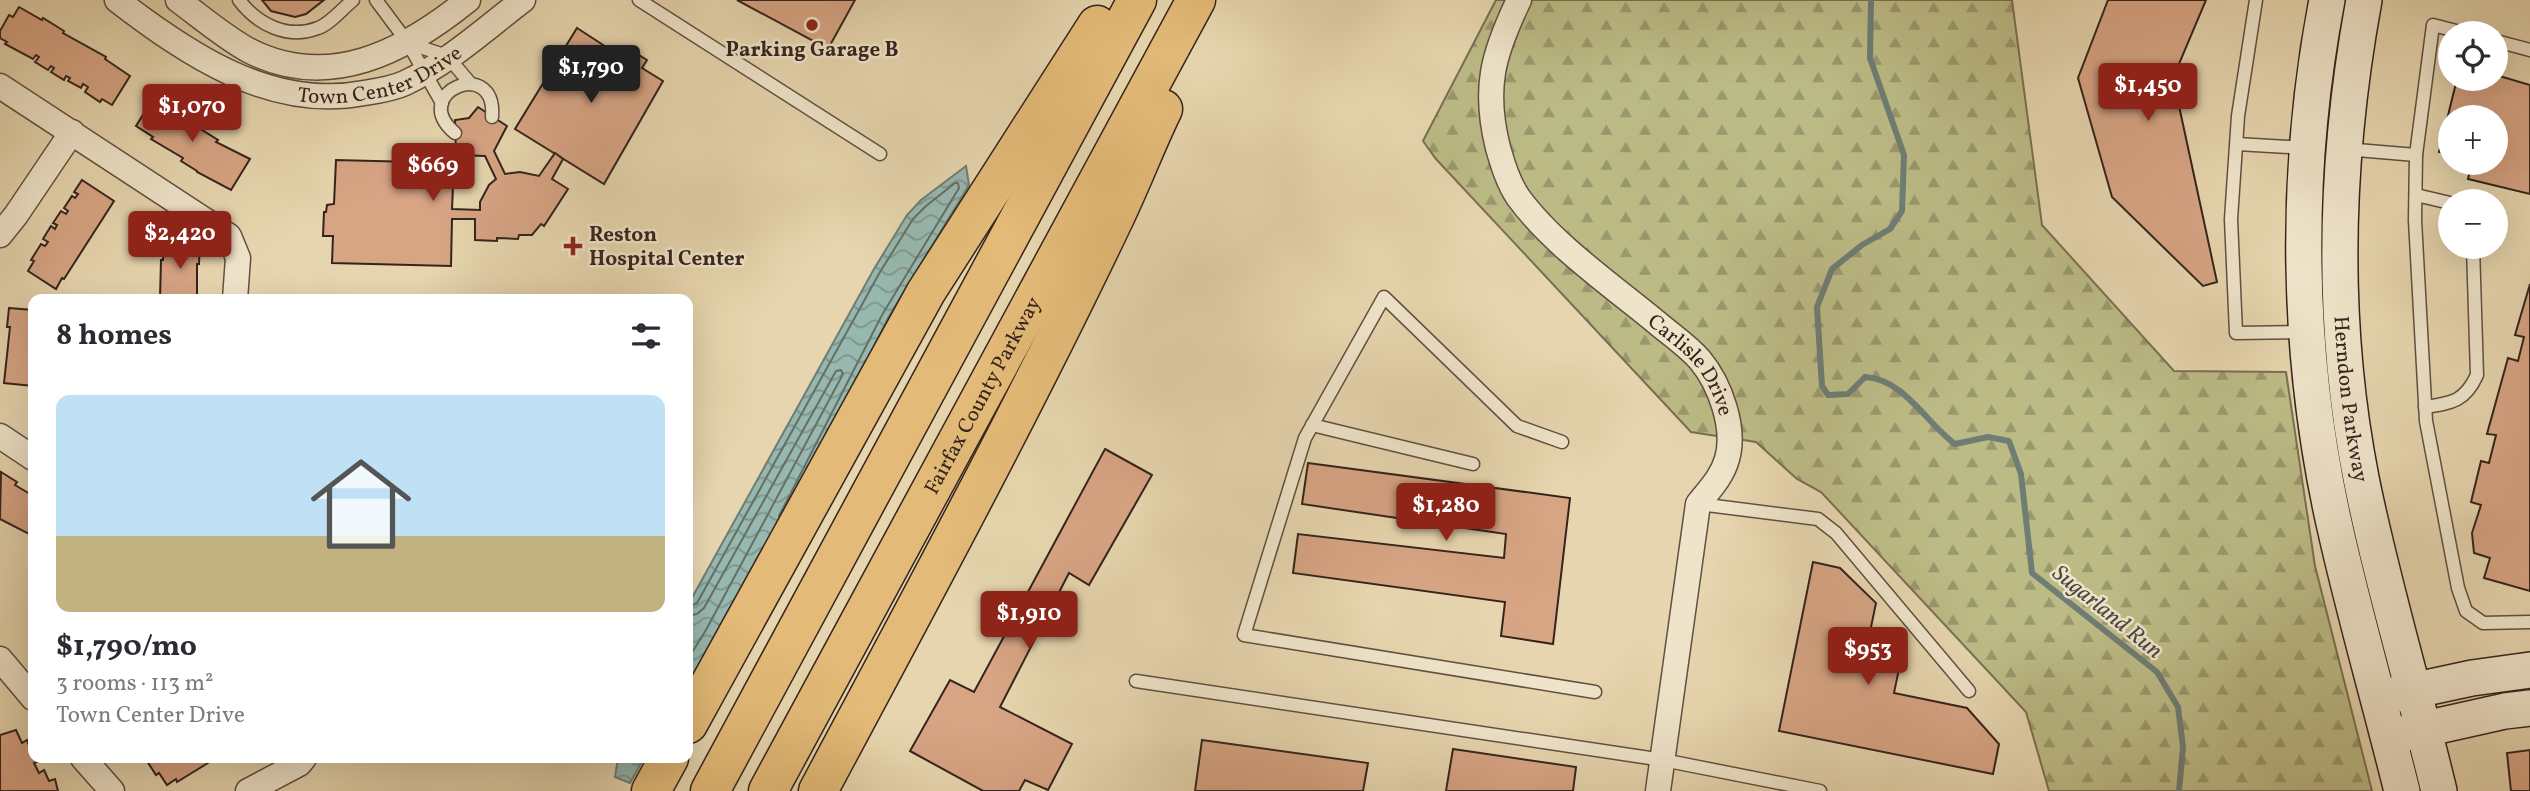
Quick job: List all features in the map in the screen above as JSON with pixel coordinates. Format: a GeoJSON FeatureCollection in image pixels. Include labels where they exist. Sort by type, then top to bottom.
{"type":"FeatureCollection","features":[{"type":"Feature","properties":{"kind":"highway"},"geometry":{"type":"LineString","coordinates":[[693,715],[926,292],[1113,0]]}},
{"type":"Feature","properties":{"kind":"highway"},"geometry":{"type":"LineString","coordinates":[[710,791],[1137,0]]}},
{"type":"Feature","properties":{"kind":"highway","name":"Fairfax County Parkway"},"geometry":{"type":"LineString","coordinates":[[768,791],[1196,0]]}},
{"type":"Feature","properties":{"kind":"highway"},"geometry":{"type":"LineString","coordinates":[[818,791],[940,564],[1057,336],[1115,217],[1213,0]]}},
{"type":"Feature","properties":{"kind":"highway"},"geometry":{"type":"LineString","coordinates":[[651,791],[666,763]]}},
{"type":"Feature","properties":{"kind":"main road","name":"Herndon Parkway"},"geometry":{"type":"LineString","coordinates":[[2327,0],[2316,59],[2325,149],[2340,196],[2340,302],[2350,412],[2369,514],[2439,791]]}},
{"type":"Feature","properties":{"kind":"main road","name":"Herndon Parkway"},"geometry":{"type":"LineString","coordinates":[[2364,0],[2353,58],[2325,149],[2303,267],[2315,417],[2334,522],[2402,791]]}},
{"type":"Feature","properties":{"kind":"main road"},"geometry":{"type":"LineString","coordinates":[[2379,698],[2472,678],[2530,670]]}},
{"type":"Feature","properties":{"kind":"main road"},"geometry":{"type":"LineString","coordinates":[[2389,737],[2505,710],[2530,708]]}},
{"type":"Feature","properties":{"kind":"street","name":"Town Center Drive"},"geometry":{"type":"LineString","coordinates":[[117,0],[175,43],[258,86],[320,96],[349,96],[403,84],[447,56],[523,0]]}},
{"type":"Feature","properties":{"kind":"street","name":"Town Center Drive"},"geometry":{"type":"LineString","coordinates":[[178,0],[228,38],[271,59],[295,64],[344,65],[381,55],[408,43],[443,21],[468,0]]}},
{"type":"Feature","properties":{"kind":"street","name":"Carlisle Drive"},"geometry":{"type":"LineString","coordinates":[[1520,0],[1503,34],[1493,68],[1489,100],[1503,167],[1518,196],[1541,224],[1585,264],[1682,343],[1708,371],[1728,422],[1728,458],[1719,478],[1698,504]]}},
{"type":"Feature","properties":{"kind":"street"},"geometry":{"type":"LineString","coordinates":[[0,86],[229,236],[238,258],[235,294]]}},
{"type":"Feature","properties":{"kind":"street"},"geometry":{"type":"LineString","coordinates":[[0,235],[72,132]]}},
{"type":"Feature","properties":{"kind":"street"},"geometry":{"type":"LineString","coordinates":[[0,436],[28,455]]}},
{"type":"Feature","properties":{"kind":"street"},"geometry":{"type":"LineString","coordinates":[[1658,791],[1698,504]]}},
{"type":"Feature","properties":{"kind":"street"},"geometry":{"type":"LineString","coordinates":[[0,659],[28,692]]}},
{"type":"Feature","properties":{"kind":"street"},"geometry":{"type":"LineString","coordinates":[[87,763],[112,791]]}},
{"type":"Feature","properties":{"kind":"street"},"geometry":{"type":"LineString","coordinates":[[248,791],[300,763]]}},
{"type":"Feature","properties":{"kind":"lane"},"geometry":{"type":"LineString","coordinates":[[239,0],[249,13],[268,27],[293,32],[319,28],[353,0]]}},
{"type":"Feature","properties":{"kind":"lane"},"geometry":{"type":"LineString","coordinates":[[376,0],[408,43],[442,103],[444,121],[455,133]]}},
{"type":"Feature","properties":{"kind":"lane"},"geometry":{"type":"LineString","coordinates":[[639,0],[880,154]]}},
{"type":"Feature","properties":{"kind":"lane"},"geometry":{"type":"LineString","coordinates":[[2256,0],[2248,43],[2231,219],[2236,333],[2307,331]]}},
{"type":"Feature","properties":{"kind":"lane"},"geometry":{"type":"LineString","coordinates":[[2438,26],[2433,25],[2416,155],[2415,220],[2426,421],[2458,588],[2466,611],[2483,623],[2530,622]]}},
{"type":"Feature","properties":{"kind":"lane"},"geometry":{"type":"LineString","coordinates":[[408,43],[447,56],[470,83],[486,92],[491,99],[492,117]]}},
{"type":"Feature","properties":{"kind":"lane"},"geometry":{"type":"LineString","coordinates":[[2508,44],[2530,50]]}},
{"type":"Feature","properties":{"kind":"lane"},"geometry":{"type":"LineString","coordinates":[[442,103],[452,88],[470,83]]}},
{"type":"Feature","properties":{"kind":"lane"},"geometry":{"type":"LineString","coordinates":[[2237,144],[2416,155]]}},
{"type":"Feature","properties":{"kind":"lane"},"geometry":{"type":"LineString","coordinates":[[2416,195],[2438,200]]}},
{"type":"Feature","properties":{"kind":"lane"},"geometry":{"type":"LineString","coordinates":[[2426,407],[2453,403],[2470,390],[2477,375],[2473,259]]}},
{"type":"Feature","properties":{"kind":"lane"},"geometry":{"type":"LineString","coordinates":[[1562,442],[1517,426],[1384,298],[1305,438],[1244,635],[1595,692]]}},
{"type":"Feature","properties":{"kind":"lane"},"geometry":{"type":"LineString","coordinates":[[1312,425],[1473,464]]}},
{"type":"Feature","properties":{"kind":"lane"},"geometry":{"type":"LineString","coordinates":[[1698,504],[1818,519],[1836,533],[1969,691]]}},
{"type":"Feature","properties":{"kind":"lane"},"geometry":{"type":"LineString","coordinates":[[1136,681],[1663,760],[1820,791]]}},
{"type":"Feature","properties":{"kind":"green space"},"geometry":{"type":"Polygon","coordinates":[[[1496,0],[2012,0],[2042,225],[2174,371],[2286,372],[2315,566],[2372,791],[2049,791],[2026,712],[1821,492],[1797,479],[1756,442],[1691,432],[1436,159],[1423,141],[1496,0]]]}},
{"type":"Feature","properties":{"kind":"water"},"geometry":{"type":"Polygon","coordinates":[[[966,166],[969,185],[888,318],[831,433],[693,678],[693,596],[874,269],[907,215],[921,200],[966,166]]]}},
{"type":"Feature","properties":{"kind":"water"},"geometry":{"type":"Polygon","coordinates":[[[617,763],[641,763],[630,783],[615,777],[617,763]]]}},
{"type":"Feature","properties":{"kind":"building"},"geometry":{"type":"Polygon","coordinates":[[[262,0],[324,0],[306,14],[295,17],[271,11],[262,0]]]}},
{"type":"Feature","properties":{"kind":"building","name":"Parking Garage B"},"geometry":{"type":"Polygon","coordinates":[[[737,0],[855,0],[828,49],[737,0]]]}},
{"type":"Feature","properties":{"kind":"building"},"geometry":{"type":"Polygon","coordinates":[[[2108,0],[2206,0],[2173,78],[2217,282],[2203,286],[2112,197],[2078,78],[2108,0]]]}},
{"type":"Feature","properties":{"kind":"building"},"geometry":{"type":"Polygon","coordinates":[[[19,7],[42,20],[43,18],[64,31],[63,33],[106,57],[105,59],[130,76],[112,105],[102,99],[100,102],[85,92],[88,87],[83,84],[81,88],[68,81],[70,78],[66,76],[64,80],[51,72],[54,68],[51,66],[48,70],[35,62],[39,57],[36,55],[33,59],[5,44],[7,42],[0,38],[0,31],[9,15],[13,17],[19,7]]]}},
{"type":"Feature","properties":{"kind":"building"},"geometry":{"type":"Polygon","coordinates":[[[577,28],[614,52],[618,47],[626,47],[647,60],[642,68],[663,81],[604,184],[515,129],[577,28]]]}},
{"type":"Feature","properties":{"kind":"building"},"geometry":{"type":"Polygon","coordinates":[[[2508,79],[2530,85],[2530,194],[2468,179],[2469,175],[2508,175],[2508,105],[2451,105],[2454,91],[2508,91],[2508,79]]]}},
{"type":"Feature","properties":{"kind":"building"},"geometry":{"type":"Polygon","coordinates":[[[155,96],[218,140],[216,142],[250,159],[231,190],[197,172],[181,161],[183,158],[151,139],[153,137],[136,126],[155,96]]]}},
{"type":"Feature","properties":{"kind":"building"},"geometry":{"type":"Polygon","coordinates":[[[478,107],[507,126],[494,151],[505,174],[520,172],[539,176],[555,153],[563,159],[552,179],[568,189],[544,226],[541,224],[532,235],[519,235],[518,239],[475,240],[475,219],[452,219],[451,266],[332,263],[333,236],[323,236],[324,212],[327,205],[334,204],[336,160],[454,163],[452,209],[480,210],[480,202],[489,185],[496,179],[485,156],[456,155],[455,120],[469,118],[478,107]]]}},
{"type":"Feature","properties":{"kind":"building"},"geometry":{"type":"Polygon","coordinates":[[[82,180],[114,201],[56,289],[28,271],[41,244],[45,246],[48,242],[43,239],[51,226],[55,229],[57,225],[53,223],[61,211],[66,214],[68,211],[64,208],[72,196],[75,198],[78,194],[74,192],[82,180]]]}},
{"type":"Feature","properties":{"kind":"building"},"geometry":{"type":"Polygon","coordinates":[[[164,242],[200,244],[197,294],[160,294],[164,242]]]}},
{"type":"Feature","properties":{"kind":"building"},"geometry":{"type":"Polygon","coordinates":[[[2530,284],[2530,591],[2484,578],[2490,558],[2474,553],[2472,533],[2481,505],[2471,502],[2481,461],[2489,463],[2496,435],[2487,434],[2508,358],[2518,361],[2524,337],[2515,335],[2530,284]]]}},
{"type":"Feature","properties":{"kind":"building"},"geometry":{"type":"Polygon","coordinates":[[[9,308],[28,310],[28,385],[4,383],[10,327],[7,327],[9,308]]]}},
{"type":"Feature","properties":{"kind":"building"},"geometry":{"type":"Polygon","coordinates":[[[1105,449],[1152,475],[1089,585],[1069,573],[1000,707],[1072,744],[1048,790],[1025,780],[1019,791],[983,791],[910,751],[950,680],[974,692],[1105,449]]]}},
{"type":"Feature","properties":{"kind":"building"},"geometry":{"type":"Polygon","coordinates":[[[1308,463],[1570,498],[1553,644],[1501,636],[1505,602],[1293,573],[1298,534],[1504,558],[1506,534],[1302,504],[1308,463]]]}},
{"type":"Feature","properties":{"kind":"building"},"geometry":{"type":"Polygon","coordinates":[[[1,472],[28,493],[28,533],[0,519],[1,472]]]}},
{"type":"Feature","properties":{"kind":"building"},"geometry":{"type":"Polygon","coordinates":[[[1813,562],[1840,568],[1876,603],[1865,656],[1900,664],[1894,693],[1967,708],[1999,744],[1993,774],[1779,731],[1813,562]]]}},
{"type":"Feature","properties":{"kind":"building"},"geometry":{"type":"Polygon","coordinates":[[[16,730],[22,743],[27,740],[28,763],[34,763],[39,773],[44,770],[49,781],[55,779],[58,791],[0,791],[0,735],[16,730]]]}},
{"type":"Feature","properties":{"kind":"building"},"geometry":{"type":"Polygon","coordinates":[[[1202,740],[1368,763],[1363,791],[1195,791],[1202,740]]]}},
{"type":"Feature","properties":{"kind":"building"},"geometry":{"type":"Polygon","coordinates":[[[1453,749],[1576,767],[1573,791],[1446,791],[1453,749]]]}},
{"type":"Feature","properties":{"kind":"building"},"geometry":{"type":"Polygon","coordinates":[[[2530,750],[2530,791],[2511,791],[2507,753],[2530,750]]]}},
{"type":"Feature","properties":{"kind":"building"},"geometry":{"type":"Polygon","coordinates":[[[148,763],[208,763],[167,785],[159,773],[156,775],[148,763]]]}},
{"type":"Feature","properties":{"kind":"waterway","name":"Sugarland Run"},"geometry":{"type":"LineString","coordinates":[[1871,0],[1870,58],[1904,155],[1902,211],[1890,229],[1862,245],[1832,269],[1817,307],[1822,386],[1828,395],[1848,394],[1865,377],[1879,380],[1891,385],[1914,403],[1955,444],[1988,437],[2009,441],[2021,474],[2032,573],[2157,672],[2178,707],[2183,747],[2179,791]]}},
{"type":"Feature","properties":{"kind":"place","name":"Parking Garage B"},"geometry":{"type":"Point","coordinates":[812,25]}},
{"type":"Feature","properties":{"kind":"place","name":"Reston Hospital Center"},"geometry":{"type":"Point","coordinates":[573,246]}}]}
